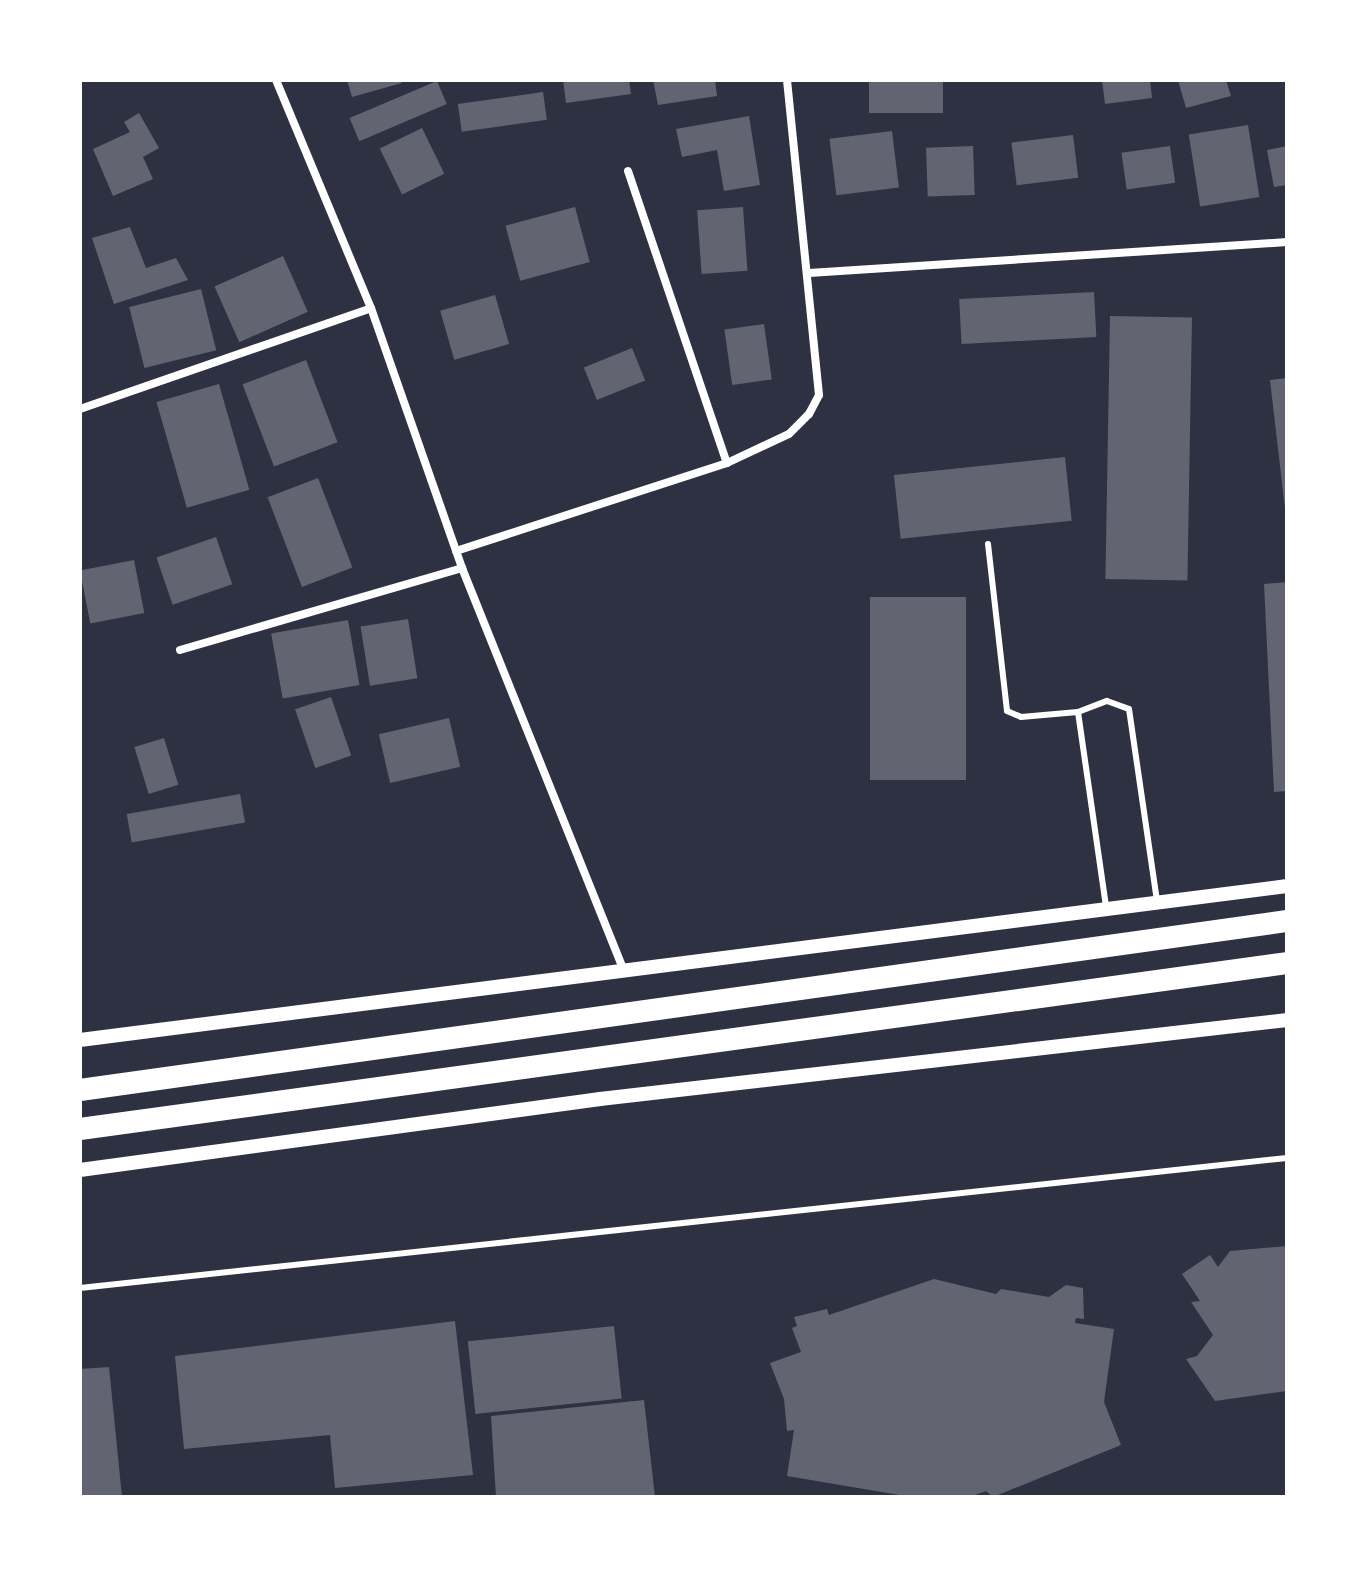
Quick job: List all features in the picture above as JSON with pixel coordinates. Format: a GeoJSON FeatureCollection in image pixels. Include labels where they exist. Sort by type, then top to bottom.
{"type":"FeatureCollection","features":[{"type":"Feature","properties":{"kind":"highway"},"geometry":{"type":"LineString","coordinates":[[80,1090],[1287,921]]}},
{"type":"Feature","properties":{"kind":"highway"},"geometry":{"type":"LineString","coordinates":[[80,1129],[1287,963]]}},
{"type":"Feature","properties":{"kind":"street"},"geometry":{"type":"LineString","coordinates":[[276,80],[371,308],[462,568],[622,967]]}},
{"type":"Feature","properties":{"kind":"street"},"geometry":{"type":"LineString","coordinates":[[456,551],[727,463],[789,434],[809,414],[819,395],[787,80]]}},
{"type":"Feature","properties":{"kind":"street"},"geometry":{"type":"LineString","coordinates":[[628,171],[727,463]]}},
{"type":"Feature","properties":{"kind":"street"},"geometry":{"type":"LineString","coordinates":[[809,273],[1287,242]]}},
{"type":"Feature","properties":{"kind":"street"},"geometry":{"type":"LineString","coordinates":[[80,409],[371,308]]}},
{"type":"Feature","properties":{"kind":"street"},"geometry":{"type":"LineString","coordinates":[[180,650],[462,568]]}},
{"type":"Feature","properties":{"kind":"street"},"geometry":{"type":"LineString","coordinates":[[80,1040],[622,967],[1287,886]]}},
{"type":"Feature","properties":{"kind":"street"},"geometry":{"type":"LineString","coordinates":[[80,1170],[600,1099],[1287,1020]]}},
{"type":"Feature","properties":{"kind":"lane"},"geometry":{"type":"LineString","coordinates":[[988,544],[1007,711],[1021,717],[1078,712],[1107,701],[1129,709],[1157,902]]}},
{"type":"Feature","properties":{"kind":"lane"},"geometry":{"type":"LineString","coordinates":[[1078,712],[1107,908]]}},
{"type":"Feature","properties":{"kind":"lane"},"geometry":{"type":"LineString","coordinates":[[80,1288],[1287,1158]]}},
{"type":"Feature","properties":{"kind":"building"},"geometry":{"type":"Polygon","coordinates":[[[347,80],[401,80],[402,83],[352,97],[347,80]]]}},
{"type":"Feature","properties":{"kind":"building"},"geometry":{"type":"Polygon","coordinates":[[[563,80],[629,80],[631,94],[566,103],[563,80]]]}},
{"type":"Feature","properties":{"kind":"building"},"geometry":{"type":"Polygon","coordinates":[[[653,80],[715,80],[717,96],[658,105],[653,80]]]}},
{"type":"Feature","properties":{"kind":"building"},"geometry":{"type":"Polygon","coordinates":[[[869,80],[943,80],[943,113],[869,113],[869,80]]]}},
{"type":"Feature","properties":{"kind":"building"},"geometry":{"type":"Polygon","coordinates":[[[1102,80],[1150,80],[1152,98],[1105,104],[1102,80]]]}},
{"type":"Feature","properties":{"kind":"building"},"geometry":{"type":"Polygon","coordinates":[[[1178,80],[1226,80],[1231,96],[1186,108],[1178,80]]]}},
{"type":"Feature","properties":{"kind":"building"},"geometry":{"type":"Polygon","coordinates":[[[437,81],[447,104],[359,141],[350,118],[437,81]]]}},
{"type":"Feature","properties":{"kind":"building"},"geometry":{"type":"Polygon","coordinates":[[[543,92],[547,120],[462,132],[458,104],[543,92]]]}},
{"type":"Feature","properties":{"kind":"building"},"geometry":{"type":"Polygon","coordinates":[[[139,113],[159,148],[143,157],[153,179],[113,196],[93,149],[130,132],[124,122],[139,113]]]}},
{"type":"Feature","properties":{"kind":"building"},"geometry":{"type":"Polygon","coordinates":[[[749,116],[760,185],[724,191],[717,150],[682,157],[676,129],[749,116]]]}},
{"type":"Feature","properties":{"kind":"building"},"geometry":{"type":"Polygon","coordinates":[[[1248,125],[1259,197],[1200,206],[1189,134],[1248,125]]]}},
{"type":"Feature","properties":{"kind":"building"},"geometry":{"type":"Polygon","coordinates":[[[422,128],[444,174],[402,194],[380,149],[422,128]]]}},
{"type":"Feature","properties":{"kind":"building"},"geometry":{"type":"Polygon","coordinates":[[[892,131],[899,188],[836,195],[829,139],[892,131]]]}},
{"type":"Feature","properties":{"kind":"building"},"geometry":{"type":"Polygon","coordinates":[[[1073,135],[1078,178],[1017,185],[1011,143],[1073,135]]]}},
{"type":"Feature","properties":{"kind":"building"},"geometry":{"type":"Polygon","coordinates":[[[973,146],[975,195],[928,197],[926,148],[973,146]]]}},
{"type":"Feature","properties":{"kind":"building"},"geometry":{"type":"Polygon","coordinates":[[[1170,146],[1175,183],[1127,189],[1121,153],[1170,146]]]}},
{"type":"Feature","properties":{"kind":"building"},"geometry":{"type":"Polygon","coordinates":[[[1287,146],[1287,185],[1274,187],[1267,150],[1287,146]]]}},
{"type":"Feature","properties":{"kind":"building"},"geometry":{"type":"Polygon","coordinates":[[[575,207],[590,262],[520,281],[505,226],[575,207]]]}},
{"type":"Feature","properties":{"kind":"building"},"geometry":{"type":"Polygon","coordinates":[[[743,207],[747,271],[702,274],[697,210],[743,207]]]}},
{"type":"Feature","properties":{"kind":"building"},"geometry":{"type":"Polygon","coordinates":[[[130,227],[146,268],[176,258],[188,280],[114,304],[92,238],[130,227]]]}},
{"type":"Feature","properties":{"kind":"building"},"geometry":{"type":"Polygon","coordinates":[[[283,256],[308,312],[239,342],[214,287],[283,256]]]}},
{"type":"Feature","properties":{"kind":"building"},"geometry":{"type":"Polygon","coordinates":[[[201,289],[216,350],[144,368],[129,307],[201,289]]]}},
{"type":"Feature","properties":{"kind":"building"},"geometry":{"type":"Polygon","coordinates":[[[1094,292],[1096,337],[962,344],[959,299],[1094,292]]]}},
{"type":"Feature","properties":{"kind":"building"},"geometry":{"type":"Polygon","coordinates":[[[495,295],[509,344],[454,360],[440,311],[495,295]]]}},
{"type":"Feature","properties":{"kind":"building"},"geometry":{"type":"Polygon","coordinates":[[[1110,316],[1192,317],[1187,580],[1105,579],[1110,316]]]}},
{"type":"Feature","properties":{"kind":"building"},"geometry":{"type":"Polygon","coordinates":[[[764,324],[772,379],[732,385],[724,330],[764,324]]]}},
{"type":"Feature","properties":{"kind":"building"},"geometry":{"type":"Polygon","coordinates":[[[632,348],[645,380],[597,400],[584,367],[632,348]]]}},
{"type":"Feature","properties":{"kind":"building"},"geometry":{"type":"Polygon","coordinates":[[[306,360],[338,442],[274,467],[243,384],[306,360]]]}},
{"type":"Feature","properties":{"kind":"building"},"geometry":{"type":"Polygon","coordinates":[[[1287,378],[1287,508],[1285,509],[1270,380],[1287,378]]]}},
{"type":"Feature","properties":{"kind":"building"},"geometry":{"type":"Polygon","coordinates":[[[219,384],[249,490],[187,508],[157,402],[219,384]]]}},
{"type":"Feature","properties":{"kind":"building"},"geometry":{"type":"Polygon","coordinates":[[[1065,457],[1072,521],[901,539],[894,475],[1065,457]]]}},
{"type":"Feature","properties":{"kind":"building"},"geometry":{"type":"Polygon","coordinates":[[[318,478],[352,568],[302,587],[268,497],[318,478]]]}},
{"type":"Feature","properties":{"kind":"building"},"geometry":{"type":"Polygon","coordinates":[[[216,537],[232,584],[173,605],[156,558],[216,537]]]}},
{"type":"Feature","properties":{"kind":"building"},"geometry":{"type":"Polygon","coordinates":[[[134,560],[144,613],[90,624],[80,570],[134,560]]]}},
{"type":"Feature","properties":{"kind":"building"},"geometry":{"type":"Polygon","coordinates":[[[1287,582],[1287,791],[1274,792],[1264,584],[1287,582]]]}},
{"type":"Feature","properties":{"kind":"building"},"geometry":{"type":"Polygon","coordinates":[[[870,597],[966,597],[966,780],[870,780],[870,597]]]}},
{"type":"Feature","properties":{"kind":"building"},"geometry":{"type":"Polygon","coordinates":[[[408,619],[417,678],[370,686],[361,627],[408,619]]]}},
{"type":"Feature","properties":{"kind":"building"},"geometry":{"type":"Polygon","coordinates":[[[348,620],[359,685],[283,699],[271,634],[348,620]]]}},
{"type":"Feature","properties":{"kind":"building"},"geometry":{"type":"Polygon","coordinates":[[[331,697],[351,756],[315,768],[295,709],[331,697]]]}},
{"type":"Feature","properties":{"kind":"building"},"geometry":{"type":"Polygon","coordinates":[[[449,718],[460,767],[390,783],[379,734],[449,718]]]}},
{"type":"Feature","properties":{"kind":"building"},"geometry":{"type":"Polygon","coordinates":[[[164,738],[178,785],[149,794],[134,747],[164,738]]]}},
{"type":"Feature","properties":{"kind":"building"},"geometry":{"type":"Polygon","coordinates":[[[240,794],[245,823],[132,843],[127,814],[240,794]]]}},
{"type":"Feature","properties":{"kind":"building"},"geometry":{"type":"Polygon","coordinates":[[[1287,1246],[1287,1391],[1215,1401],[1186,1359],[1197,1356],[1213,1335],[1191,1302],[1200,1301],[1182,1274],[1210,1255],[1218,1267],[1230,1251],[1287,1246]]]}},
{"type":"Feature","properties":{"kind":"building"},"geometry":{"type":"Polygon","coordinates":[[[934,1279],[996,1294],[1001,1289],[1049,1297],[1066,1285],[1083,1288],[1084,1319],[1076,1318],[1075,1323],[1114,1329],[1104,1402],[1121,1445],[993,1497],[986,1491],[970,1497],[911,1497],[787,1476],[794,1430],[787,1431],[784,1399],[770,1363],[801,1352],[792,1328],[797,1326],[794,1317],[827,1309],[829,1315],[934,1279]]]}},
{"type":"Feature","properties":{"kind":"building"},"geometry":{"type":"Polygon","coordinates":[[[455,1321],[473,1475],[335,1488],[330,1435],[184,1449],[175,1356],[455,1321]]]}},
{"type":"Feature","properties":{"kind":"building"},"geometry":{"type":"Polygon","coordinates":[[[614,1326],[622,1399],[475,1414],[468,1341],[614,1326]]]}},
{"type":"Feature","properties":{"kind":"building"},"geometry":{"type":"Polygon","coordinates":[[[109,1367],[122,1497],[80,1497],[80,1369],[109,1367]]]}},
{"type":"Feature","properties":{"kind":"building"},"geometry":{"type":"Polygon","coordinates":[[[644,1400],[655,1497],[496,1497],[491,1416],[644,1400]]]}}]}
